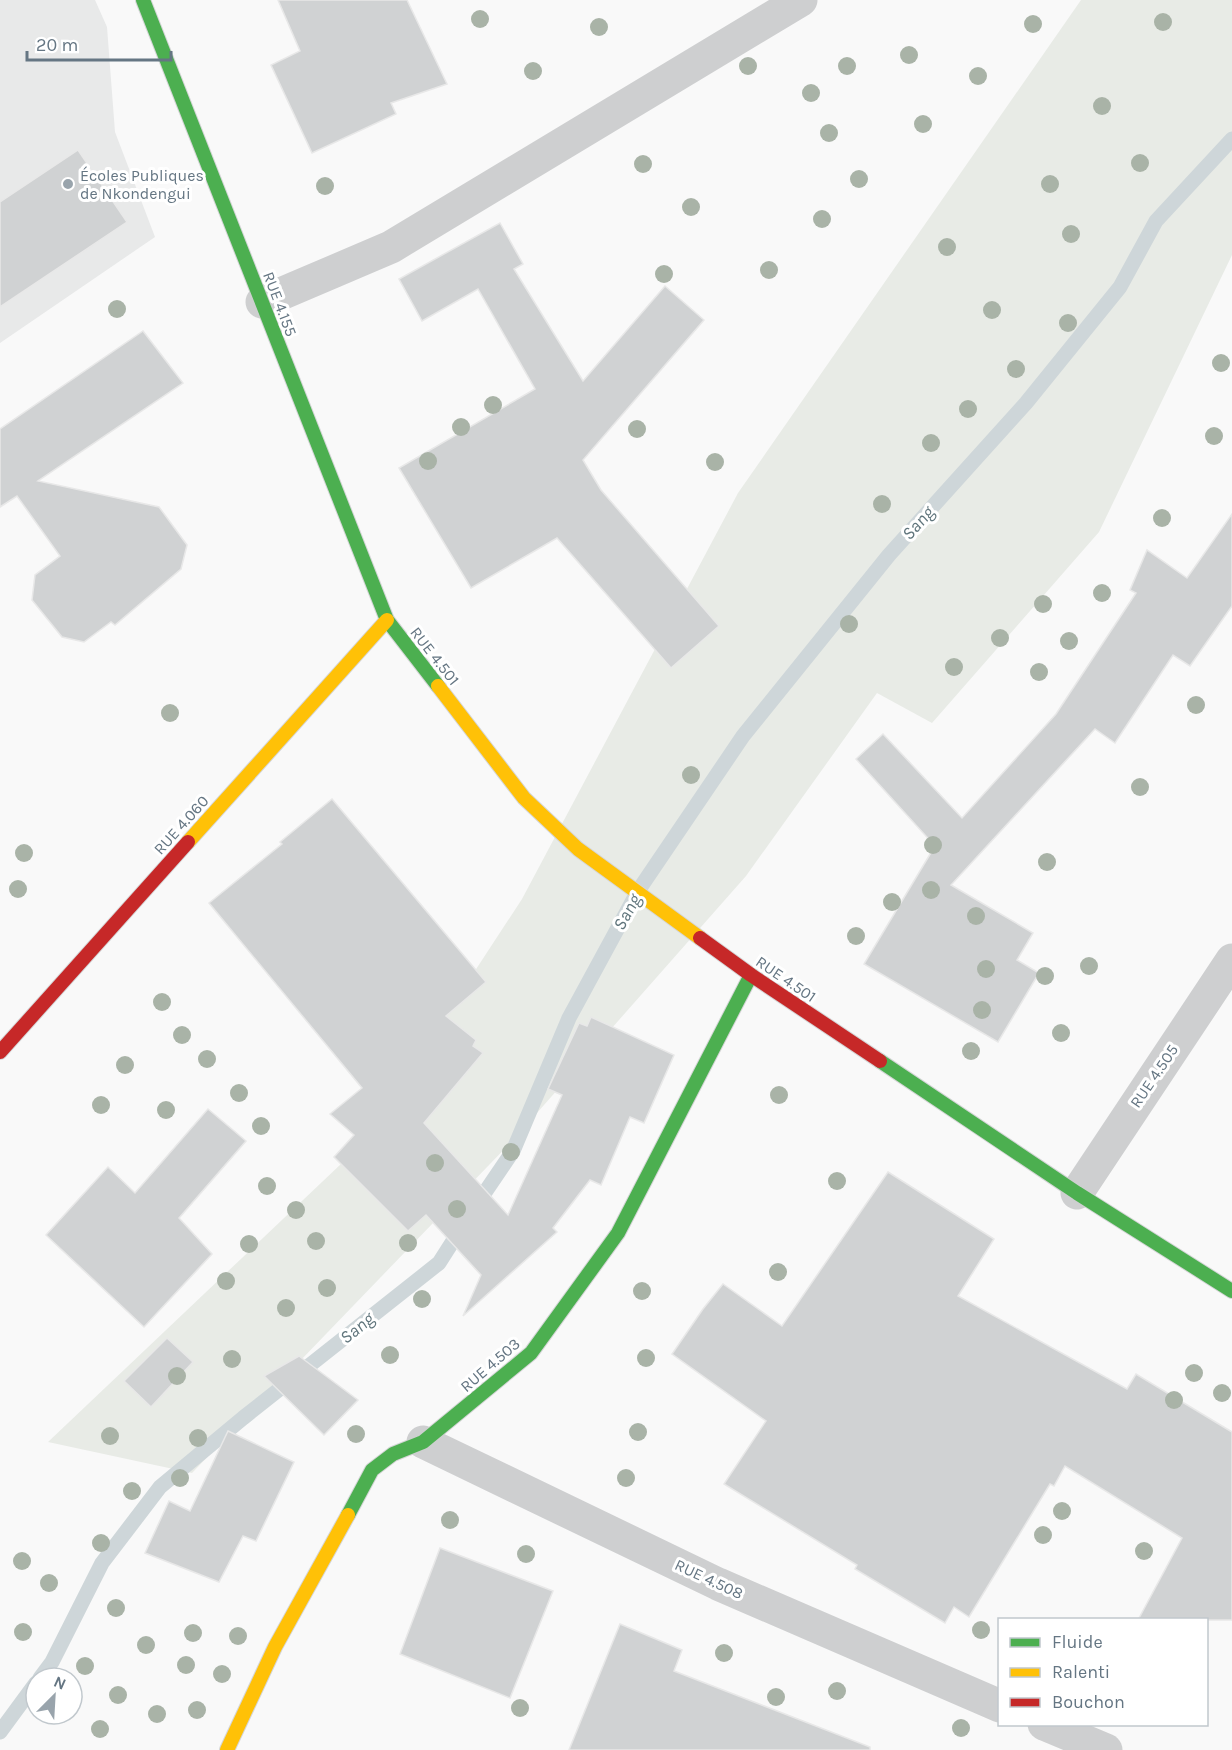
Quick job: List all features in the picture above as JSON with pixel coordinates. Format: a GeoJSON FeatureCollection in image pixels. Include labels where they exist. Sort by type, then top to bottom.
{"type":"FeatureCollection","features":[{"type":"Feature","properties":{"kind":"street","name":"RUE 4.155"},"geometry":{"type":"LineString","coordinates":[[143,0],[387,620]]}},
{"type":"Feature","properties":{"kind":"street"},"geometry":{"type":"LineString","coordinates":[[262,302],[391,247],[801,0]]}},
{"type":"Feature","properties":{"kind":"street","name":"RUE 4.501"},"geometry":{"type":"LineString","coordinates":[[387,620],[524,798],[578,849],[751,975],[1077,1193],[1232,1291]]}},
{"type":"Feature","properties":{"kind":"street","name":"RUE 4.060"},"geometry":{"type":"LineString","coordinates":[[0,1052],[387,620]]}},
{"type":"Feature","properties":{"kind":"street","name":"RUE 4.505"},"geometry":{"type":"LineString","coordinates":[[1077,1193],[1232,960]]}},
{"type":"Feature","properties":{"kind":"street","name":"RUE 4.503"},"geometry":{"type":"LineString","coordinates":[[227,1750],[275,1647],[372,1470],[393,1454],[423,1442],[531,1353],[618,1233],[751,975]]}},
{"type":"Feature","properties":{"kind":"street","name":"RUE 4.508"},"geometry":{"type":"LineString","coordinates":[[423,1442],[718,1584],[998,1706]]}},
{"type":"Feature","properties":{"kind":"street"},"geometry":{"type":"LineString","coordinates":[[1046,1726],[1106,1750]]}},
{"type":"Feature","properties":{"kind":"shaded area","name":"Écoles Publiques de Nkondengui"},"geometry":{"type":"Polygon","coordinates":[[[0,0],[95,0],[107,27],[115,132],[155,237],[0,343],[0,0]]]}},
{"type":"Feature","properties":{"kind":"shaded area"},"geometry":{"type":"Polygon","coordinates":[[[1081,0],[1232,0],[1232,255],[1099,532],[932,723],[877,693],[746,876],[514,1139],[192,1473],[48,1442],[361,1145],[522,899],[738,493],[1081,0]]]}},
{"type":"Feature","properties":{"kind":"building"},"geometry":{"type":"Polygon","coordinates":[[[278,0],[407,0],[447,84],[391,103],[396,114],[312,153],[271,65],[300,51],[278,0]]]}},
{"type":"Feature","properties":{"kind":"building"},"geometry":{"type":"Polygon","coordinates":[[[78,150],[127,222],[0,307],[0,202],[78,150]]]}},
{"type":"Feature","properties":{"kind":"building"},"geometry":{"type":"Polygon","coordinates":[[[500,223],[523,264],[514,269],[583,381],[665,286],[704,320],[583,460],[601,490],[719,626],[671,668],[557,538],[471,588],[399,468],[535,389],[478,289],[422,321],[399,279],[500,223]]]}},
{"type":"Feature","properties":{"kind":"building"},"geometry":{"type":"Polygon","coordinates":[[[143,331],[183,383],[38,481],[159,507],[187,545],[181,569],[115,625],[111,622],[84,642],[62,637],[32,600],[35,575],[60,556],[17,496],[0,507],[0,429],[143,331]]]}},
{"type":"Feature","properties":{"kind":"building"},"geometry":{"type":"Polygon","coordinates":[[[1232,514],[1232,606],[1190,666],[1173,655],[1115,743],[1095,729],[951,885],[1033,933],[1017,960],[1039,973],[998,1042],[864,964],[935,846],[856,759],[883,734],[962,818],[1056,714],[1136,593],[1130,590],[1147,550],[1187,578],[1232,514]]]}},
{"type":"Feature","properties":{"kind":"building"},"geometry":{"type":"Polygon","coordinates":[[[332,799],[486,982],[446,1016],[476,1040],[473,1046],[483,1053],[424,1123],[508,1215],[562,1095],[548,1089],[579,1023],[587,1026],[591,1017],[674,1055],[644,1123],[630,1117],[601,1185],[590,1180],[553,1228],[557,1232],[463,1316],[481,1275],[426,1215],[408,1231],[334,1157],[354,1135],[330,1114],[362,1088],[209,903],[282,844],[280,842],[332,799]]]}},
{"type":"Feature","properties":{"kind":"building"},"geometry":{"type":"Polygon","coordinates":[[[208,1109],[246,1141],[179,1218],[212,1254],[144,1327],[46,1235],[108,1167],[135,1193],[208,1109]]]}},
{"type":"Feature","properties":{"kind":"building"},"geometry":{"type":"Polygon","coordinates":[[[888,1172],[994,1239],[958,1296],[1127,1389],[1136,1374],[1232,1432],[1232,1620],[1139,1618],[1182,1538],[1065,1466],[1054,1486],[1050,1484],[969,1617],[954,1607],[945,1623],[855,1569],[857,1565],[724,1484],[766,1421],[672,1354],[723,1284],[782,1326],[888,1172]]]}},
{"type":"Feature","properties":{"kind":"building"},"geometry":{"type":"Polygon","coordinates":[[[167,1338],[193,1362],[151,1407],[124,1381],[167,1338]]]}},
{"type":"Feature","properties":{"kind":"building"},"geometry":{"type":"Polygon","coordinates":[[[299,1356],[358,1400],[324,1435],[264,1376],[299,1356]]]}},
{"type":"Feature","properties":{"kind":"building"},"geometry":{"type":"Polygon","coordinates":[[[228,1431],[294,1462],[256,1541],[243,1536],[219,1582],[145,1553],[169,1501],[190,1511],[228,1431]]]}},
{"type":"Feature","properties":{"kind":"building"},"geometry":{"type":"Polygon","coordinates":[[[440,1548],[553,1591],[510,1698],[400,1654],[440,1548]]]}},
{"type":"Feature","properties":{"kind":"building"},"geometry":{"type":"Polygon","coordinates":[[[620,1624],[682,1650],[674,1671],[870,1747],[870,1750],[569,1750],[620,1624]]]}},
{"type":"Feature","properties":{"kind":"waterway","name":"Sang"},"geometry":{"type":"LineString","coordinates":[[475,1207],[513,1151],[569,1018],[638,891],[743,736],[889,555],[1026,403],[1120,287],[1156,221],[1232,139]]}},
{"type":"Feature","properties":{"kind":"waterway","name":"Sang"},"geometry":{"type":"LineString","coordinates":[[49,1666],[102,1563],[160,1487],[243,1418],[439,1263],[462,1227]]}},
{"type":"Feature","properties":{"kind":"waterway","name":"Sang"},"geometry":{"type":"LineString","coordinates":[[0,1732],[24,1699]]}},
{"type":"Feature","properties":{"kind":"traffic: fast"},"geometry":{"type":"LineString","coordinates":[[143,0],[387,620],[438,686]]}},
{"type":"Feature","properties":{"kind":"traffic: fast"},"geometry":{"type":"LineString","coordinates":[[348,1515],[372,1470],[393,1454],[423,1442],[531,1353],[618,1233],[751,975]]}},
{"type":"Feature","properties":{"kind":"traffic: fast"},"geometry":{"type":"LineString","coordinates":[[880,1061],[1077,1193],[1232,1291]]}},
{"type":"Feature","properties":{"kind":"traffic: slow"},"geometry":{"type":"LineString","coordinates":[[188,842],[387,620]]}},
{"type":"Feature","properties":{"kind":"traffic: slow"},"geometry":{"type":"LineString","coordinates":[[438,686],[524,798],[578,849],[700,938]]}},
{"type":"Feature","properties":{"kind":"traffic: slow"},"geometry":{"type":"LineString","coordinates":[[227,1750],[275,1647],[348,1515]]}},
{"type":"Feature","properties":{"kind":"traffic: jam"},"geometry":{"type":"LineString","coordinates":[[0,1052],[188,842]]}},
{"type":"Feature","properties":{"kind":"traffic: jam"},"geometry":{"type":"LineString","coordinates":[[700,938],[880,1061]]}},
{"type":"Feature","properties":{"kind":"place","name":"Écoles Publiques de Nkondengui"},"geometry":{"type":"Point","coordinates":[68,184]}}]}
